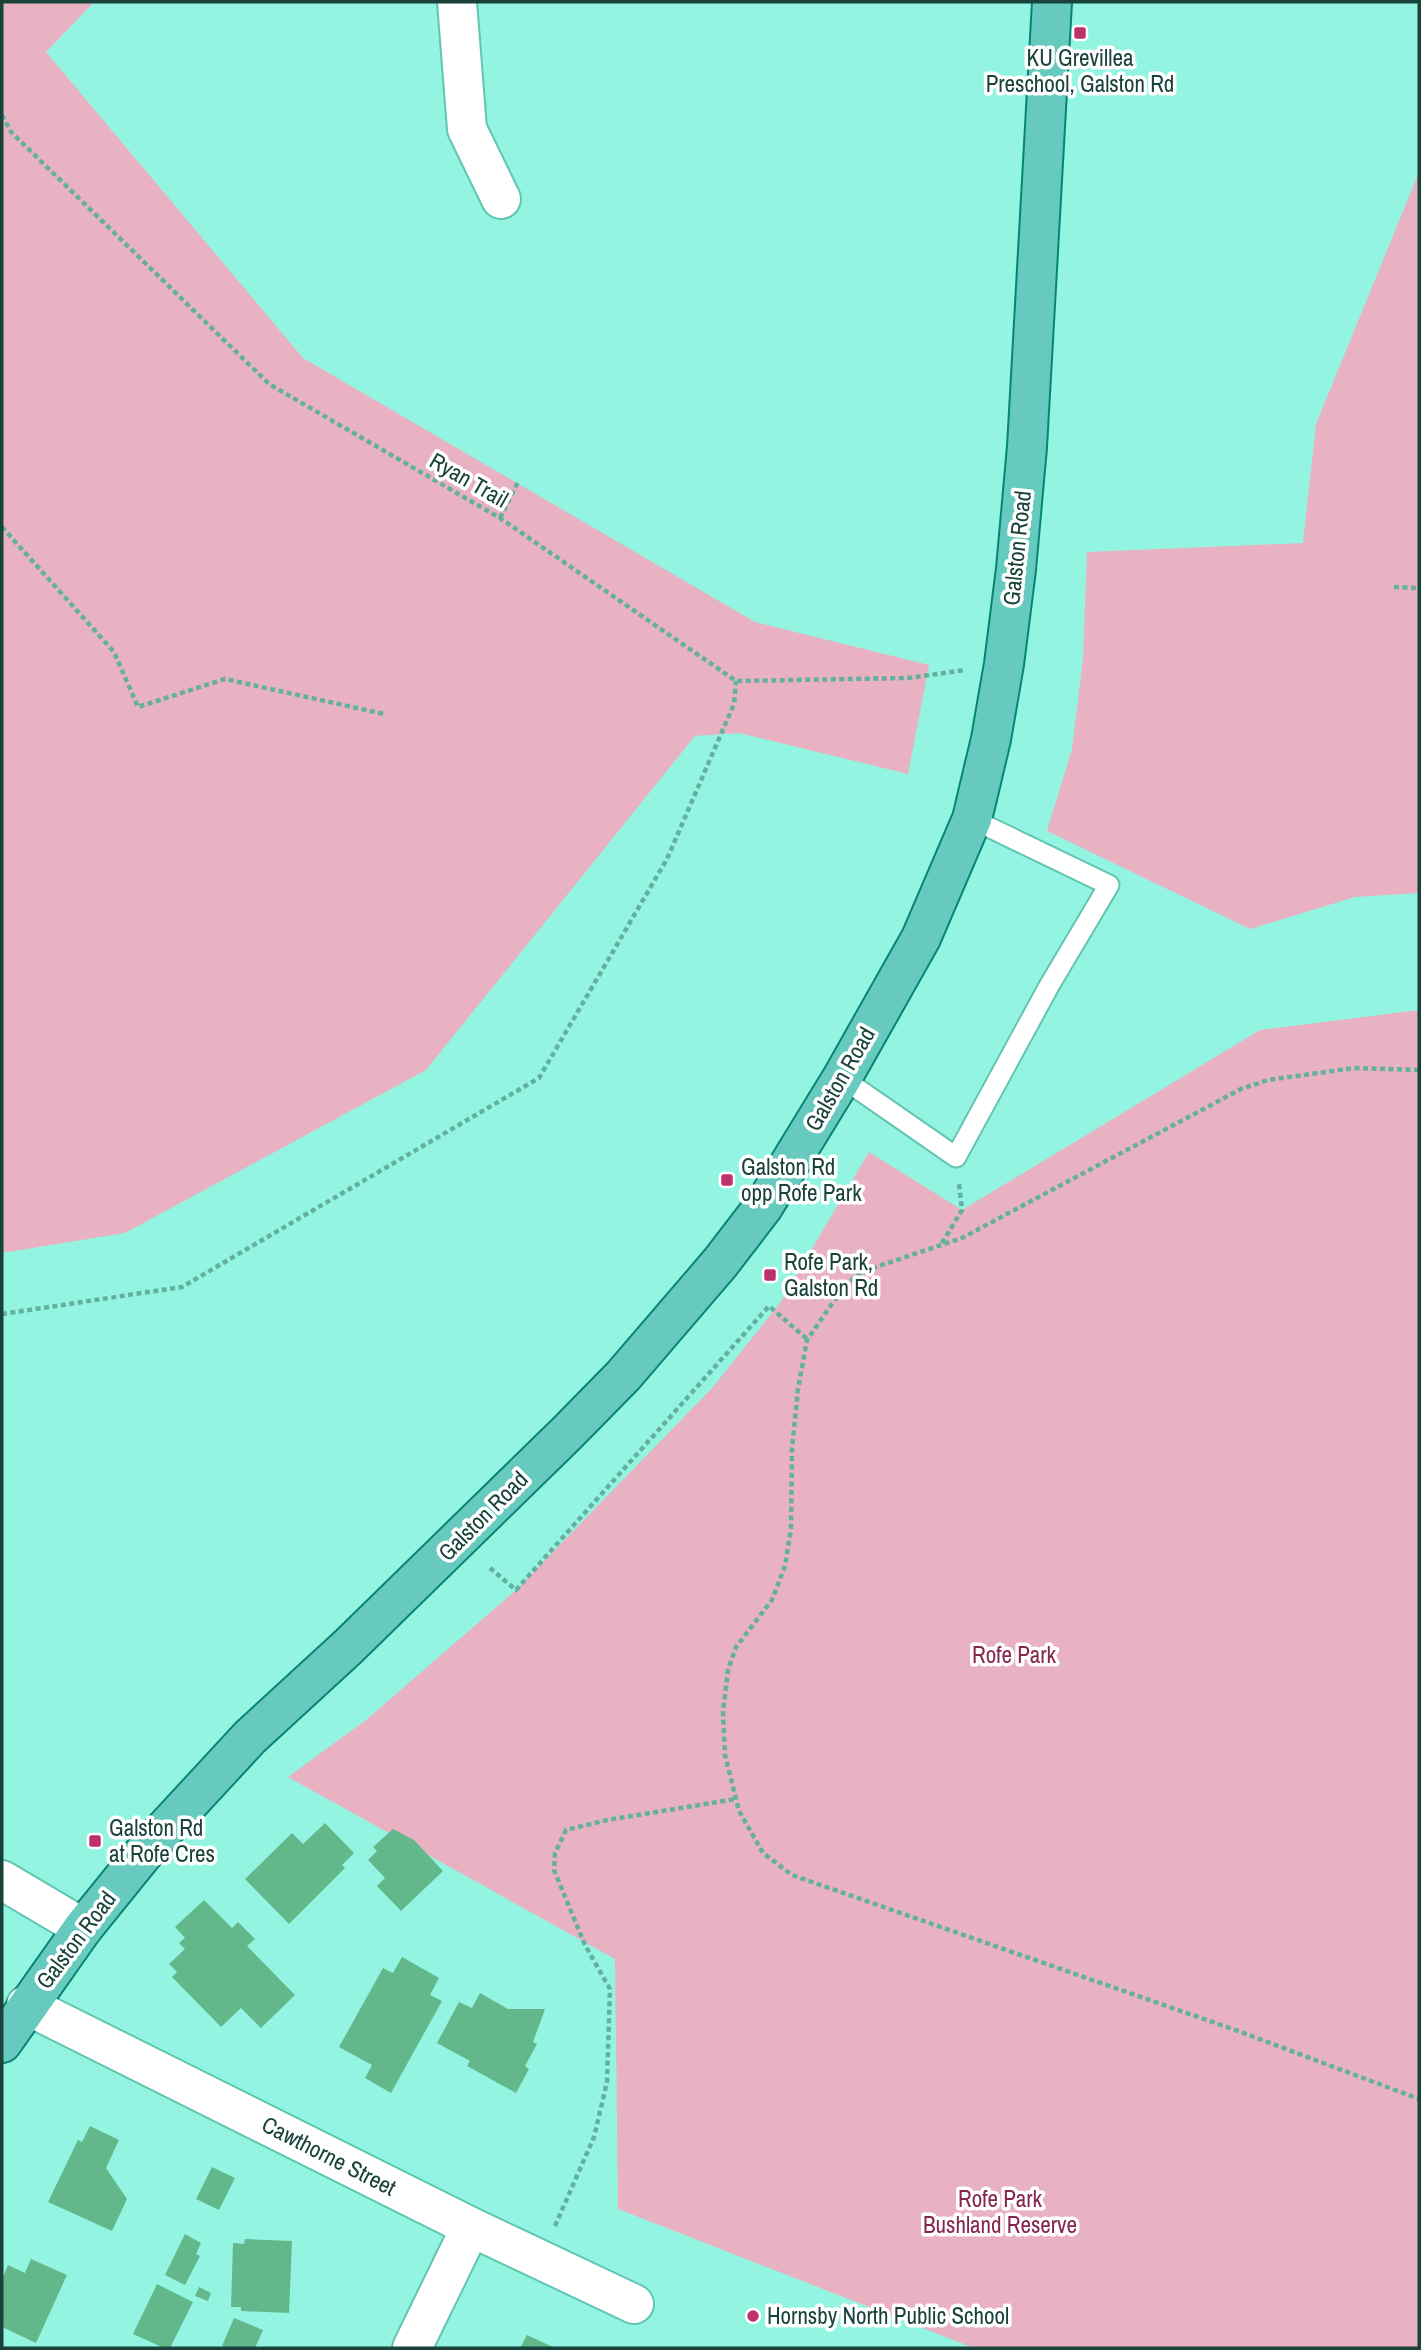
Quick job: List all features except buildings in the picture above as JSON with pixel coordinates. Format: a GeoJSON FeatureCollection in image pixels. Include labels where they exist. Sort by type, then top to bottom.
{"type":"FeatureCollection","features":[{"type":"Feature","properties":{"kind":"main road","name":"Galston Road"},"geometry":{"type":"LineString","coordinates":[[2,2043],[26,2005],[83,1928],[151,1844],[250,1737],[458,1541],[623,1376],[720,1264],[763,1208],[842,1078],[920,938],[972,819],[991,739],[1004,664],[1016,569],[1030,409],[1052,2]]}},
{"type":"Feature","properties":{"kind":"street"},"geometry":{"type":"LineString","coordinates":[[457,2],[467,129],[501,199]]}},
{"type":"Feature","properties":{"kind":"street"},"geometry":{"type":"LineString","coordinates":[[2,1881],[83,1928]]}},
{"type":"Feature","properties":{"kind":"street","name":"Cawthorne Street"},"geometry":{"type":"LineString","coordinates":[[26,2005],[471,2227],[634,2304]]}},
{"type":"Feature","properties":{"kind":"street"},"geometry":{"type":"LineString","coordinates":[[412,2348],[471,2227]]}},
{"type":"Feature","properties":{"kind":"lane"},"geometry":{"type":"LineString","coordinates":[[842,1078],[956,1157],[1049,986],[1109,885],[972,819]]}},
{"type":"Feature","properties":{"kind":"path","name":"Ryan Trail"},"geometry":{"type":"LineString","coordinates":[[2,115],[11,132],[269,384],[500,517],[736,681]]}},
{"type":"Feature","properties":{"kind":"path"},"geometry":{"type":"LineString","coordinates":[[500,517],[519,480]]}},
{"type":"Feature","properties":{"kind":"path"},"geometry":{"type":"LineString","coordinates":[[2,527],[114,652],[138,707],[225,679],[384,714]]}},
{"type":"Feature","properties":{"kind":"path"},"geometry":{"type":"LineString","coordinates":[[1394,587],[1419,588]]}},
{"type":"Feature","properties":{"kind":"path"},"geometry":{"type":"LineString","coordinates":[[2,1314],[182,1287],[540,1078],[667,859],[734,704],[736,681],[909,678],[1004,664]]}},
{"type":"Feature","properties":{"kind":"path"},"geometry":{"type":"LineString","coordinates":[[1419,1070],[1354,1068],[1268,1080],[1241,1089],[962,1238],[864,1271],[845,1285],[807,1340],[797,1389],[792,1449],[791,1529],[785,1566],[772,1600],[736,1647],[728,1670],[723,1712],[725,1755],[739,1811],[764,1853],[792,1875],[1241,2032],[1419,2099]]}},
{"type":"Feature","properties":{"kind":"path"},"geometry":{"type":"LineString","coordinates":[[942,1244],[962,1210],[956,1157]]}},
{"type":"Feature","properties":{"kind":"path"},"geometry":{"type":"LineString","coordinates":[[490,1568],[516,1590],[769,1306],[807,1340]]}},
{"type":"Feature","properties":{"kind":"path"},"geometry":{"type":"LineString","coordinates":[[540,2259],[594,2137],[607,2081],[610,1989],[585,1945],[554,1870],[555,1853],[566,1830],[607,1820],[736,1799]]}},
{"type":"Feature","properties":{"kind":"green space"},"geometry":{"type":"Polygon","coordinates":[[[2,2],[94,2],[46,52],[303,358],[755,622],[929,665],[908,774],[739,733],[695,736],[426,1070],[125,1233],[2,1253],[2,2]]]}},
{"type":"Feature","properties":{"kind":"green space"},"geometry":{"type":"Polygon","coordinates":[[[1419,172],[1419,893],[1355,897],[1250,929],[1047,831],[1072,749],[1083,659],[1087,552],[1303,543],[1316,424],[1419,172]]]}},
{"type":"Feature","properties":{"kind":"green space","name":"Rofe Park"},"geometry":{"type":"Polygon","coordinates":[[[1419,1010],[1419,2348],[974,2348],[618,2209],[615,1959],[288,1777],[366,1720],[516,1590],[713,1387],[780,1303],[869,1152],[962,1210],[1260,1030],[1419,1010]]]}},
{"type":"Feature","properties":{"kind":"place","name":"KU Grevillea Preschool, Galston Rd"},"geometry":{"type":"Point","coordinates":[1080,33]}},
{"type":"Feature","properties":{"kind":"place","name":"Galston Rd opp Rofe Park"},"geometry":{"type":"Point","coordinates":[727,1180]}},
{"type":"Feature","properties":{"kind":"place","name":"Rofe Park, Galston Rd"},"geometry":{"type":"Point","coordinates":[770,1275]}},
{"type":"Feature","properties":{"kind":"place","name":"Galston Rd at Rofe Cres"},"geometry":{"type":"Point","coordinates":[95,1841]}},
{"type":"Feature","properties":{"kind":"place","name":"Hornsby North Public School"},"geometry":{"type":"Point","coordinates":[753,2316]}},
{"type":"Feature","properties":{"kind":"park label","name":"Rofe Park Bushland Reserve"},"geometry":{"type":"Point","coordinates":[1000,2212]}}]}
